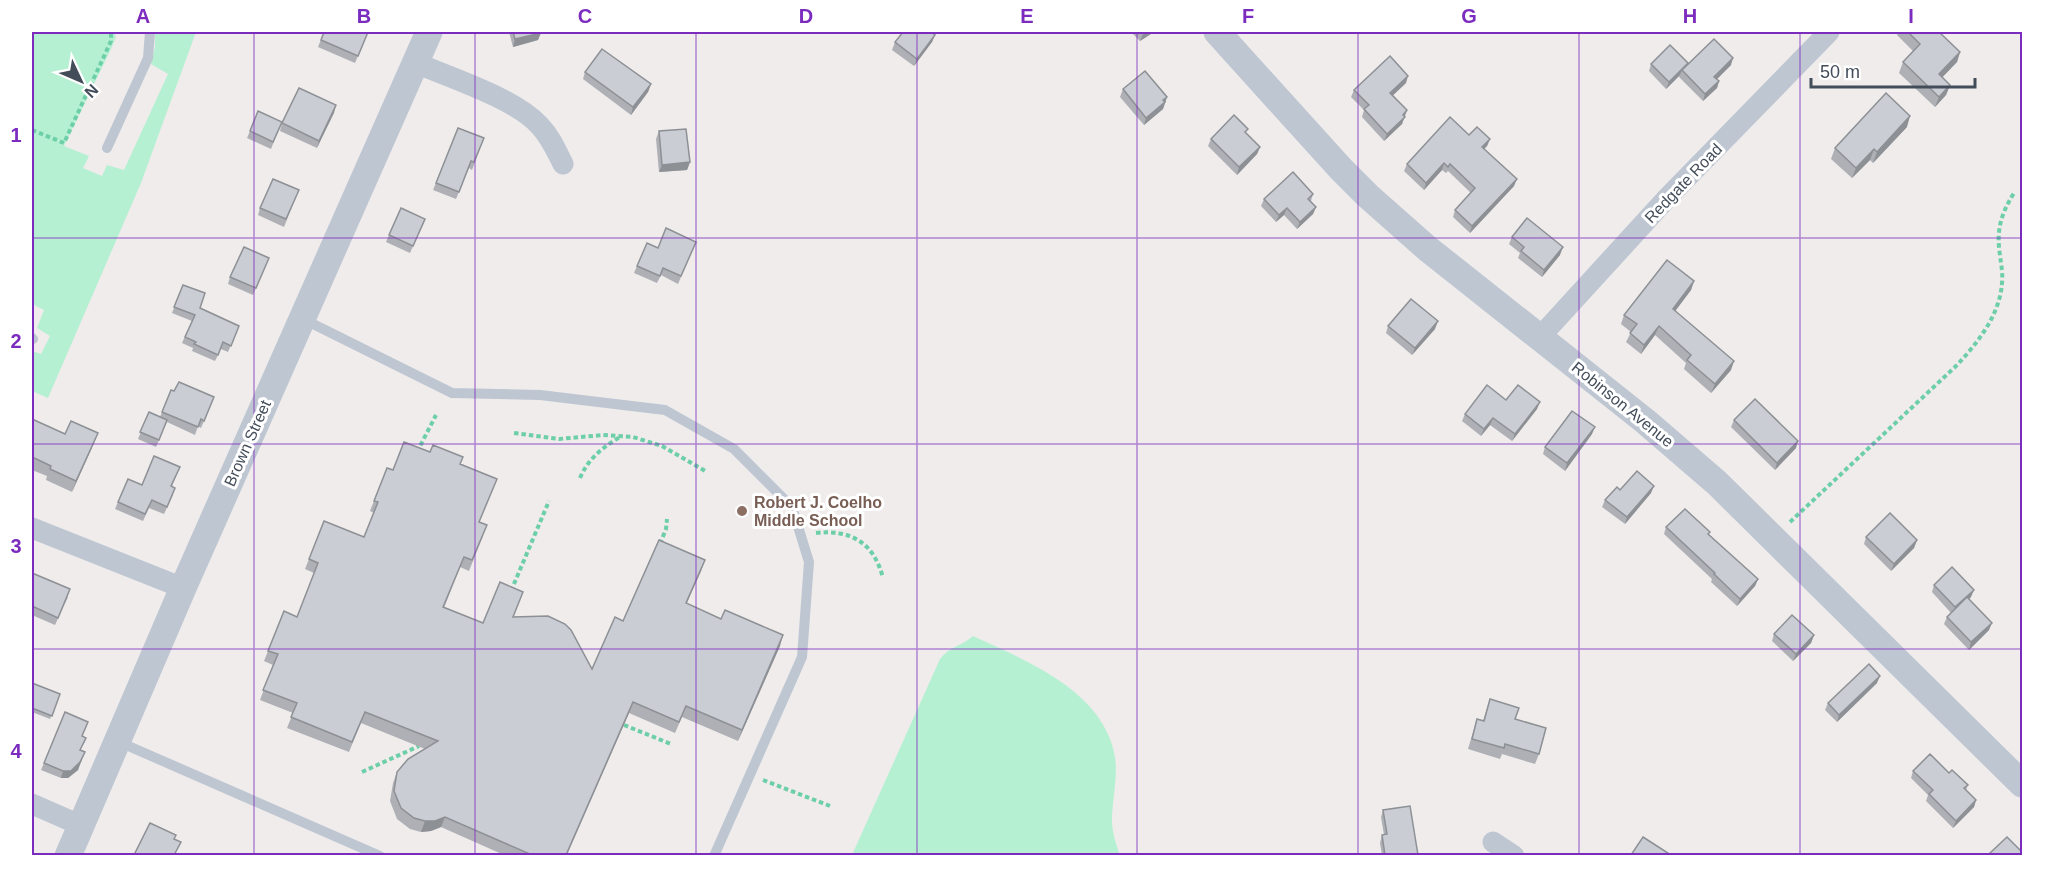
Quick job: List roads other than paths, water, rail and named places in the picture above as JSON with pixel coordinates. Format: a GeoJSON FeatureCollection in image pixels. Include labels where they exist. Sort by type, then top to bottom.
{"type":"FeatureCollection","features":[{"type":"Feature","properties":{"kind":"street","name":"Brown Street"},"geometry":{"type":"LineString","coordinates":[[68,855],[183,588],[429,32]]}},
{"type":"Feature","properties":{"kind":"street","name":"Robinson Avenue"},"geometry":{"type":"LineString","coordinates":[[1217,32],[1368,196],[1428,249],[1680,451],[1773,538],[2022,784]]}},
{"type":"Feature","properties":{"kind":"street","name":"Redgate Road"},"geometry":{"type":"LineString","coordinates":[[1540,337],[1667,198],[1829,32]]}},
{"type":"Feature","properties":{"kind":"street"},"geometry":{"type":"LineString","coordinates":[[416,63],[507,102],[524,112],[549,137],[563,164]]}},
{"type":"Feature","properties":{"kind":"street"},"geometry":{"type":"LineString","coordinates":[[32,528],[183,588]]}},
{"type":"Feature","properties":{"kind":"street"},"geometry":{"type":"LineString","coordinates":[[32,804],[80,825]]}},
{"type":"Feature","properties":{"kind":"street"},"geometry":{"type":"LineString","coordinates":[[1493,842],[1514,855]]}},
{"type":"Feature","properties":{"kind":"lane"},"geometry":{"type":"LineString","coordinates":[[106,148],[148,58],[150,32]]}},
{"type":"Feature","properties":{"kind":"lane"},"geometry":{"type":"LineString","coordinates":[[302,319],[452,393],[540,395],[665,410],[734,449],[792,507],[809,562],[802,657],[714,855]]}},
{"type":"Feature","properties":{"kind":"lane"},"geometry":{"type":"LineString","coordinates":[[117,741],[381,855]]}},
{"type":"Feature","properties":{"kind":"place","name":"Robert J. Coelho Middle School"},"geometry":{"type":"Point","coordinates":[742,511]}}]}
